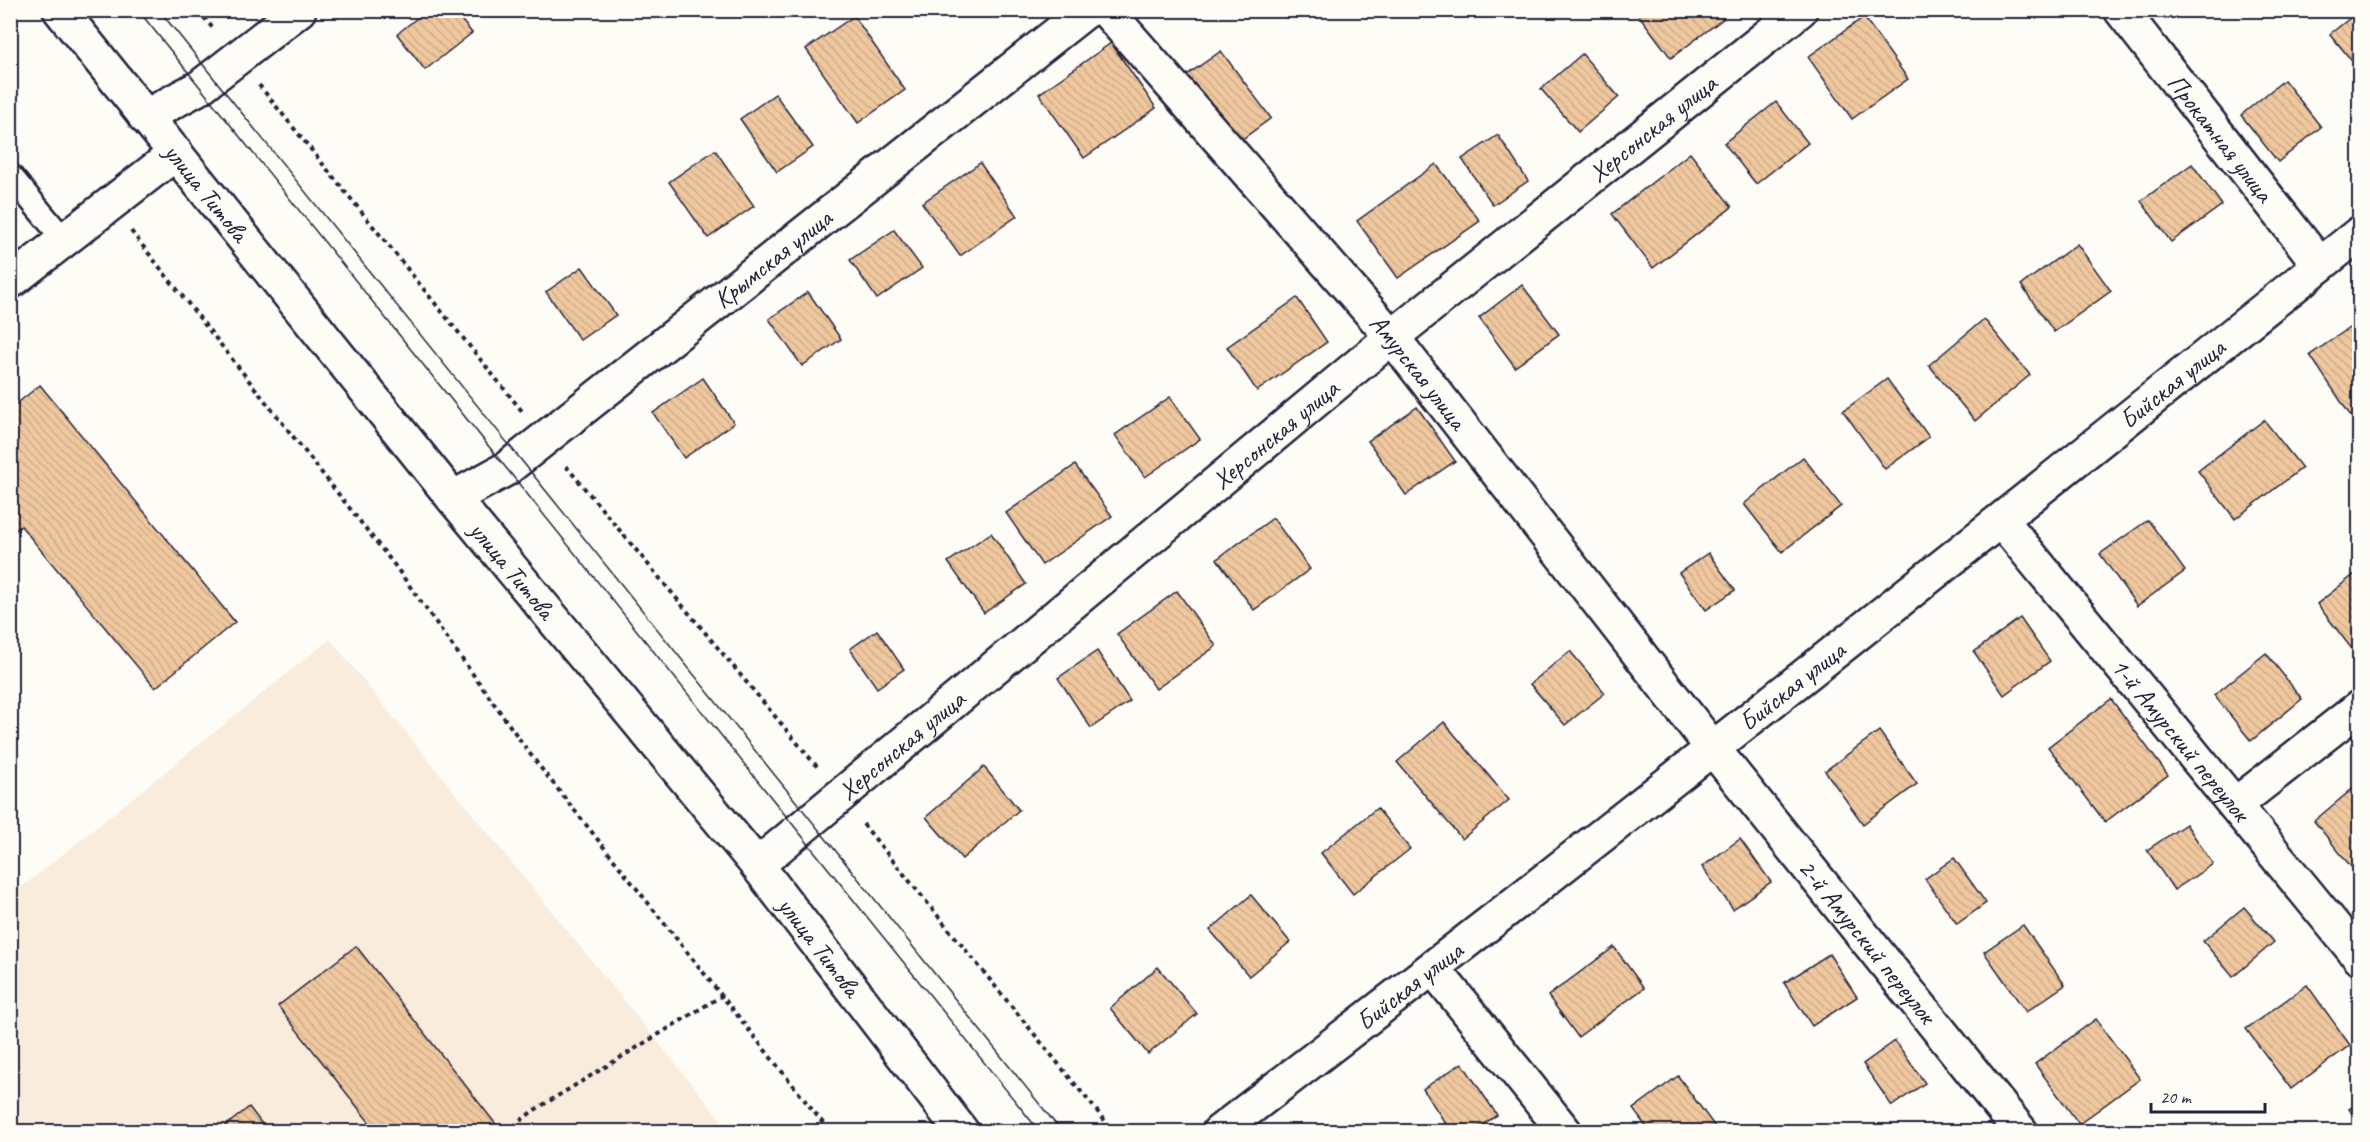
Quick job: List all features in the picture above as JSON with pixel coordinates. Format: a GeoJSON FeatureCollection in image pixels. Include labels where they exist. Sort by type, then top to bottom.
{"type":"FeatureCollection","features":[{"type":"Feature","properties":{"kind":"street","name":"улица Титова"},"geometry":{"type":"LineString","coordinates":[[60,10],[453,498],[757,866],[962,1131]]}},
{"type":"Feature","properties":{"kind":"street"},"geometry":{"type":"LineString","coordinates":[[145,117],[200,87],[299,10]]}},
{"type":"Feature","properties":{"kind":"street","name":"Крымская улица"},"geometry":{"type":"LineString","coordinates":[[453,498],[506,469],[1087,10]]}},
{"type":"Feature","properties":{"kind":"street","name":"Амурская улица"},"geometry":{"type":"LineString","coordinates":[[1106,10],[1392,336],[1714,750]]}},
{"type":"Feature","properties":{"kind":"street","name":"Херсонская улица"},"geometry":{"type":"LineString","coordinates":[[757,866],[1392,336],[1800,10]]}},
{"type":"Feature","properties":{"kind":"street","name":"Прокатная улица"},"geometry":{"type":"LineString","coordinates":[[2121,10],[2320,265]]}},
{"type":"Feature","properties":{"kind":"street"},"geometry":{"type":"LineString","coordinates":[[10,282],[176,153]]}},
{"type":"Feature","properties":{"kind":"street","name":"Бийская улица"},"geometry":{"type":"LineString","coordinates":[[1219,1131],[1714,750],[2360,233]]}},
{"type":"Feature","properties":{"kind":"street","name":"1-й Амурский переулок"},"geometry":{"type":"LineString","coordinates":[[2002,521],[2360,958]]}},
{"type":"Feature","properties":{"kind":"street"},"geometry":{"type":"LineString","coordinates":[[2235,806],[2360,707]]}},
{"type":"Feature","properties":{"kind":"street","name":"2-й Амурский переулок"},"geometry":{"type":"LineString","coordinates":[[1714,750],[2021,1131]]}},
{"type":"Feature","properties":{"kind":"street"},"geometry":{"type":"LineString","coordinates":[[1433,968],[1565,1131]]}},
{"type":"Feature","properties":{"kind":"lane"},"geometry":{"type":"LineString","coordinates":[[10,175],[64,240]]}},
{"type":"Feature","properties":{"kind":"path"},"geometry":{"type":"LineString","coordinates":[[198,10],[544,439],[841,796],[1114,1131]]}},
{"type":"Feature","properties":{"kind":"path"},"geometry":{"type":"LineString","coordinates":[[110,204],[396,567],[533,758],[830,1131]]}},
{"type":"Feature","properties":{"kind":"path"},"geometry":{"type":"LineString","coordinates":[[507,1131],[533,1111],[723,995]]}},
{"type":"Feature","properties":{"kind":"shaded area"},"geometry":{"type":"Polygon","coordinates":[[[330,639],[730,1131],[11,1132],[11,896],[330,639]]]}},
{"type":"Feature","properties":{"kind":"building"},"geometry":{"type":"Polygon","coordinates":[[[427,10],[453,10],[472,33],[425,70],[397,34],[427,10]]]}},
{"type":"Feature","properties":{"kind":"building"},"geometry":{"type":"Polygon","coordinates":[[[1635,10],[1718,10],[1724,18],[1671,58],[1635,10]]]}},
{"type":"Feature","properties":{"kind":"building"},"geometry":{"type":"Polygon","coordinates":[[[2360,10],[2360,71],[2330,34],[2360,10]]]}},
{"type":"Feature","properties":{"kind":"building"},"geometry":{"type":"Polygon","coordinates":[[[854,16],[905,90],[858,123],[806,49],[854,16]]]}},
{"type":"Feature","properties":{"kind":"building"},"geometry":{"type":"Polygon","coordinates":[[[1864,17],[1908,79],[1852,119],[1808,57],[1864,17]]]}},
{"type":"Feature","properties":{"kind":"building"},"geometry":{"type":"Polygon","coordinates":[[[1111,43],[1156,108],[1084,158],[1039,94],[1111,43]]]}},
{"type":"Feature","properties":{"kind":"building"},"geometry":{"type":"Polygon","coordinates":[[[1221,51],[1271,118],[1237,143],[1187,75],[1221,51]]]}},
{"type":"Feature","properties":{"kind":"building"},"geometry":{"type":"Polygon","coordinates":[[[1582,54],[1619,97],[1578,132],[1541,89],[1582,54]]]}},
{"type":"Feature","properties":{"kind":"building"},"geometry":{"type":"Polygon","coordinates":[[[2284,80],[2321,127],[2278,162],[2241,115],[2284,80]]]}},
{"type":"Feature","properties":{"kind":"building"},"geometry":{"type":"Polygon","coordinates":[[[775,94],[813,147],[777,172],[740,119],[775,94]]]}},
{"type":"Feature","properties":{"kind":"building"},"geometry":{"type":"Polygon","coordinates":[[[1776,102],[1808,143],[1756,184],[1724,143],[1776,102]]]}},
{"type":"Feature","properties":{"kind":"building"},"geometry":{"type":"Polygon","coordinates":[[[1498,135],[1528,181],[1493,205],[1462,159],[1498,135]]]}},
{"type":"Feature","properties":{"kind":"building"},"geometry":{"type":"Polygon","coordinates":[[[715,150],[754,206],[708,238],[669,182],[715,150]]]}},
{"type":"Feature","properties":{"kind":"building"},"geometry":{"type":"Polygon","coordinates":[[[1690,153],[1732,207],[1653,268],[1612,214],[1690,153]]]}},
{"type":"Feature","properties":{"kind":"building"},"geometry":{"type":"Polygon","coordinates":[[[980,163],[1017,216],[960,256],[922,203],[980,163]]]}},
{"type":"Feature","properties":{"kind":"building"},"geometry":{"type":"Polygon","coordinates":[[[1436,164],[1480,221],[1398,278],[1357,221],[1436,164]]]}},
{"type":"Feature","properties":{"kind":"building"},"geometry":{"type":"Polygon","coordinates":[[[2192,164],[2222,205],[2171,242],[2141,201],[2192,164]]]}},
{"type":"Feature","properties":{"kind":"building"},"geometry":{"type":"Polygon","coordinates":[[[894,230],[922,268],[877,299],[850,260],[894,230]]]}},
{"type":"Feature","properties":{"kind":"building"},"geometry":{"type":"Polygon","coordinates":[[[2077,244],[2111,291],[2054,332],[2021,285],[2077,244]]]}},
{"type":"Feature","properties":{"kind":"building"},"geometry":{"type":"Polygon","coordinates":[[[582,267],[616,315],[580,340],[546,292],[582,267]]]}},
{"type":"Feature","properties":{"kind":"building"},"geometry":{"type":"Polygon","coordinates":[[[1522,285],[1559,334],[1515,367],[1479,318],[1522,285]]]}},
{"type":"Feature","properties":{"kind":"building"},"geometry":{"type":"Polygon","coordinates":[[[808,292],[841,339],[802,366],[769,319],[808,292]]]}},
{"type":"Feature","properties":{"kind":"building"},"geometry":{"type":"Polygon","coordinates":[[[1297,298],[1327,342],[1257,391],[1227,347],[1297,298]]]}},
{"type":"Feature","properties":{"kind":"building"},"geometry":{"type":"Polygon","coordinates":[[[1984,319],[2030,375],[1975,421],[1929,365],[1984,319]]]}},
{"type":"Feature","properties":{"kind":"building"},"geometry":{"type":"Polygon","coordinates":[[[2352,326],[2360,338],[2360,417],[2354,421],[2310,355],[2352,326]]]}},
{"type":"Feature","properties":{"kind":"building"},"geometry":{"type":"Polygon","coordinates":[[[703,378],[734,423],[684,458],[653,413],[703,378]]]}},
{"type":"Feature","properties":{"kind":"building"},"geometry":{"type":"Polygon","coordinates":[[[1887,379],[1929,437],[1885,469],[1843,411],[1887,379]]]}},
{"type":"Feature","properties":{"kind":"building"},"geometry":{"type":"Polygon","coordinates":[[[40,385],[235,622],[155,688],[21,526],[10,534],[10,409],[40,385]]]}},
{"type":"Feature","properties":{"kind":"building"},"geometry":{"type":"Polygon","coordinates":[[[1170,397],[1200,439],[1145,477],[1115,435],[1170,397]]]}},
{"type":"Feature","properties":{"kind":"building"},"geometry":{"type":"Polygon","coordinates":[[[1417,407],[1455,461],[1406,495],[1368,441],[1417,407]]]}},
{"type":"Feature","properties":{"kind":"building"},"geometry":{"type":"Polygon","coordinates":[[[2264,420],[2302,468],[2235,519],[2198,471],[2264,420]]]}},
{"type":"Feature","properties":{"kind":"building"},"geometry":{"type":"Polygon","coordinates":[[[1803,457],[1841,506],[1782,552],[1744,504],[1803,457]]]}},
{"type":"Feature","properties":{"kind":"building"},"geometry":{"type":"Polygon","coordinates":[[[1075,465],[1112,516],[1042,565],[1006,513],[1075,465]]]}},
{"type":"Feature","properties":{"kind":"building"},"geometry":{"type":"Polygon","coordinates":[[[1273,518],[1310,569],[1254,610],[1217,559],[1273,518]]]}},
{"type":"Feature","properties":{"kind":"building"},"geometry":{"type":"Polygon","coordinates":[[[2148,520],[2185,571],[2137,606],[2100,554],[2148,520]]]}},
{"type":"Feature","properties":{"kind":"building"},"geometry":{"type":"Polygon","coordinates":[[[991,533],[1026,584],[984,613],[948,562],[991,533]]]}},
{"type":"Feature","properties":{"kind":"building"},"geometry":{"type":"Polygon","coordinates":[[[1708,553],[1735,590],[1706,610],[1679,573],[1708,553]]]}},
{"type":"Feature","properties":{"kind":"building"},"geometry":{"type":"Polygon","coordinates":[[[2360,570],[2360,657],[2359,658],[2317,604],[2360,570]]]}},
{"type":"Feature","properties":{"kind":"building"},"geometry":{"type":"Polygon","coordinates":[[[1177,591],[1216,646],[1156,689],[1117,634],[1177,591]]]}},
{"type":"Feature","properties":{"kind":"building"},"geometry":{"type":"Polygon","coordinates":[[[2020,618],[2050,661],[2004,695],[1974,652],[2020,618]]]}},
{"type":"Feature","properties":{"kind":"building"},"geometry":{"type":"Polygon","coordinates":[[[877,630],[904,669],[877,688],[850,649],[877,630]]]}},
{"type":"Feature","properties":{"kind":"building"},"geometry":{"type":"Polygon","coordinates":[[[1097,651],[1130,701],[1091,728],[1058,678],[1097,651]]]}},
{"type":"Feature","properties":{"kind":"building"},"geometry":{"type":"Polygon","coordinates":[[[1570,651],[1605,693],[1565,725],[1530,684],[1570,651]]]}},
{"type":"Feature","properties":{"kind":"building"},"geometry":{"type":"Polygon","coordinates":[[[2266,653],[2302,699],[2251,741],[2214,695],[2266,653]]]}},
{"type":"Feature","properties":{"kind":"building"},"geometry":{"type":"Polygon","coordinates":[[[2111,699],[2168,775],[2105,822],[2048,747],[2111,699]]]}},
{"type":"Feature","properties":{"kind":"building"},"geometry":{"type":"Polygon","coordinates":[[[1444,722],[1509,800],[1462,839],[1397,762],[1444,722]]]}},
{"type":"Feature","properties":{"kind":"building"},"geometry":{"type":"Polygon","coordinates":[[[1879,731],[1917,784],[1863,824],[1825,771],[1879,731]]]}},
{"type":"Feature","properties":{"kind":"building"},"geometry":{"type":"Polygon","coordinates":[[[984,767],[1019,810],[962,859],[926,817],[984,767]]]}},
{"type":"Feature","properties":{"kind":"building"},"geometry":{"type":"Polygon","coordinates":[[[2357,785],[2360,788],[2360,861],[2352,868],[2314,821],[2357,785]]]}},
{"type":"Feature","properties":{"kind":"building"},"geometry":{"type":"Polygon","coordinates":[[[1377,808],[1410,849],[1353,894],[1321,853],[1377,808]]]}},
{"type":"Feature","properties":{"kind":"building"},"geometry":{"type":"Polygon","coordinates":[[[2186,824],[2213,864],[2174,890],[2147,850],[2186,824]]]}},
{"type":"Feature","properties":{"kind":"building"},"geometry":{"type":"Polygon","coordinates":[[[1740,839],[1771,882],[1733,909],[1702,867],[1740,839]]]}},
{"type":"Feature","properties":{"kind":"building"},"geometry":{"type":"Polygon","coordinates":[[[1954,858],[1986,903],[1957,924],[1925,879],[1954,858]]]}},
{"type":"Feature","properties":{"kind":"building"},"geometry":{"type":"Polygon","coordinates":[[[1251,895],[1290,942],[1249,976],[1210,930],[1251,895]]]}},
{"type":"Feature","properties":{"kind":"building"},"geometry":{"type":"Polygon","coordinates":[[[2244,907],[2274,942],[2233,977],[2203,941],[2244,907]]]}},
{"type":"Feature","properties":{"kind":"building"},"geometry":{"type":"Polygon","coordinates":[[[2023,925],[2065,985],[2026,1012],[1984,952],[2023,925]]]}},
{"type":"Feature","properties":{"kind":"building"},"geometry":{"type":"Polygon","coordinates":[[[356,946],[502,1132],[377,1132],[278,1006],[356,946]]]}},
{"type":"Feature","properties":{"kind":"building"},"geometry":{"type":"Polygon","coordinates":[[[1614,947],[1644,988],[1578,1037],[1548,996],[1614,947]]]}},
{"type":"Feature","properties":{"kind":"building"},"geometry":{"type":"Polygon","coordinates":[[[1829,954],[1857,997],[1812,1026],[1784,983],[1829,954]]]}},
{"type":"Feature","properties":{"kind":"building"},"geometry":{"type":"Polygon","coordinates":[[[1158,967],[1197,1014],[1148,1054],[1110,1008],[1158,967]]]}},
{"type":"Feature","properties":{"kind":"building"},"geometry":{"type":"Polygon","coordinates":[[[2307,985],[2350,1045],[2291,1089],[2246,1029],[2307,985]]]}},
{"type":"Feature","properties":{"kind":"building"},"geometry":{"type":"Polygon","coordinates":[[[2096,1019],[2140,1079],[2079,1124],[2035,1064],[2096,1019]]]}},
{"type":"Feature","properties":{"kind":"building"},"geometry":{"type":"Polygon","coordinates":[[[1895,1041],[1925,1083],[1892,1106],[1863,1064],[1895,1041]]]}},
{"type":"Feature","properties":{"kind":"building"},"geometry":{"type":"Polygon","coordinates":[[[1462,1063],[1497,1115],[1472,1132],[1451,1132],[1423,1089],[1462,1063]]]}},
{"type":"Feature","properties":{"kind":"building"},"geometry":{"type":"Polygon","coordinates":[[[1678,1076],[1718,1132],[1650,1132],[1633,1109],[1678,1076]]]}},
{"type":"Feature","properties":{"kind":"building"},"geometry":{"type":"Polygon","coordinates":[[[2360,1102],[2360,1125],[2349,1109],[2360,1102]]]}},
{"type":"Feature","properties":{"kind":"building"},"geometry":{"type":"Polygon","coordinates":[[[249,1107],[268,1132],[218,1132],[249,1107]]]}},
{"type":"Feature","properties":{"kind":"tram line"},"geometry":{"type":"LineString","coordinates":[[138,10],[1040,1132]]}},
{"type":"Feature","properties":{"kind":"tram line"},"geometry":{"type":"LineString","coordinates":[[159,10],[1062,1132]]}}]}
